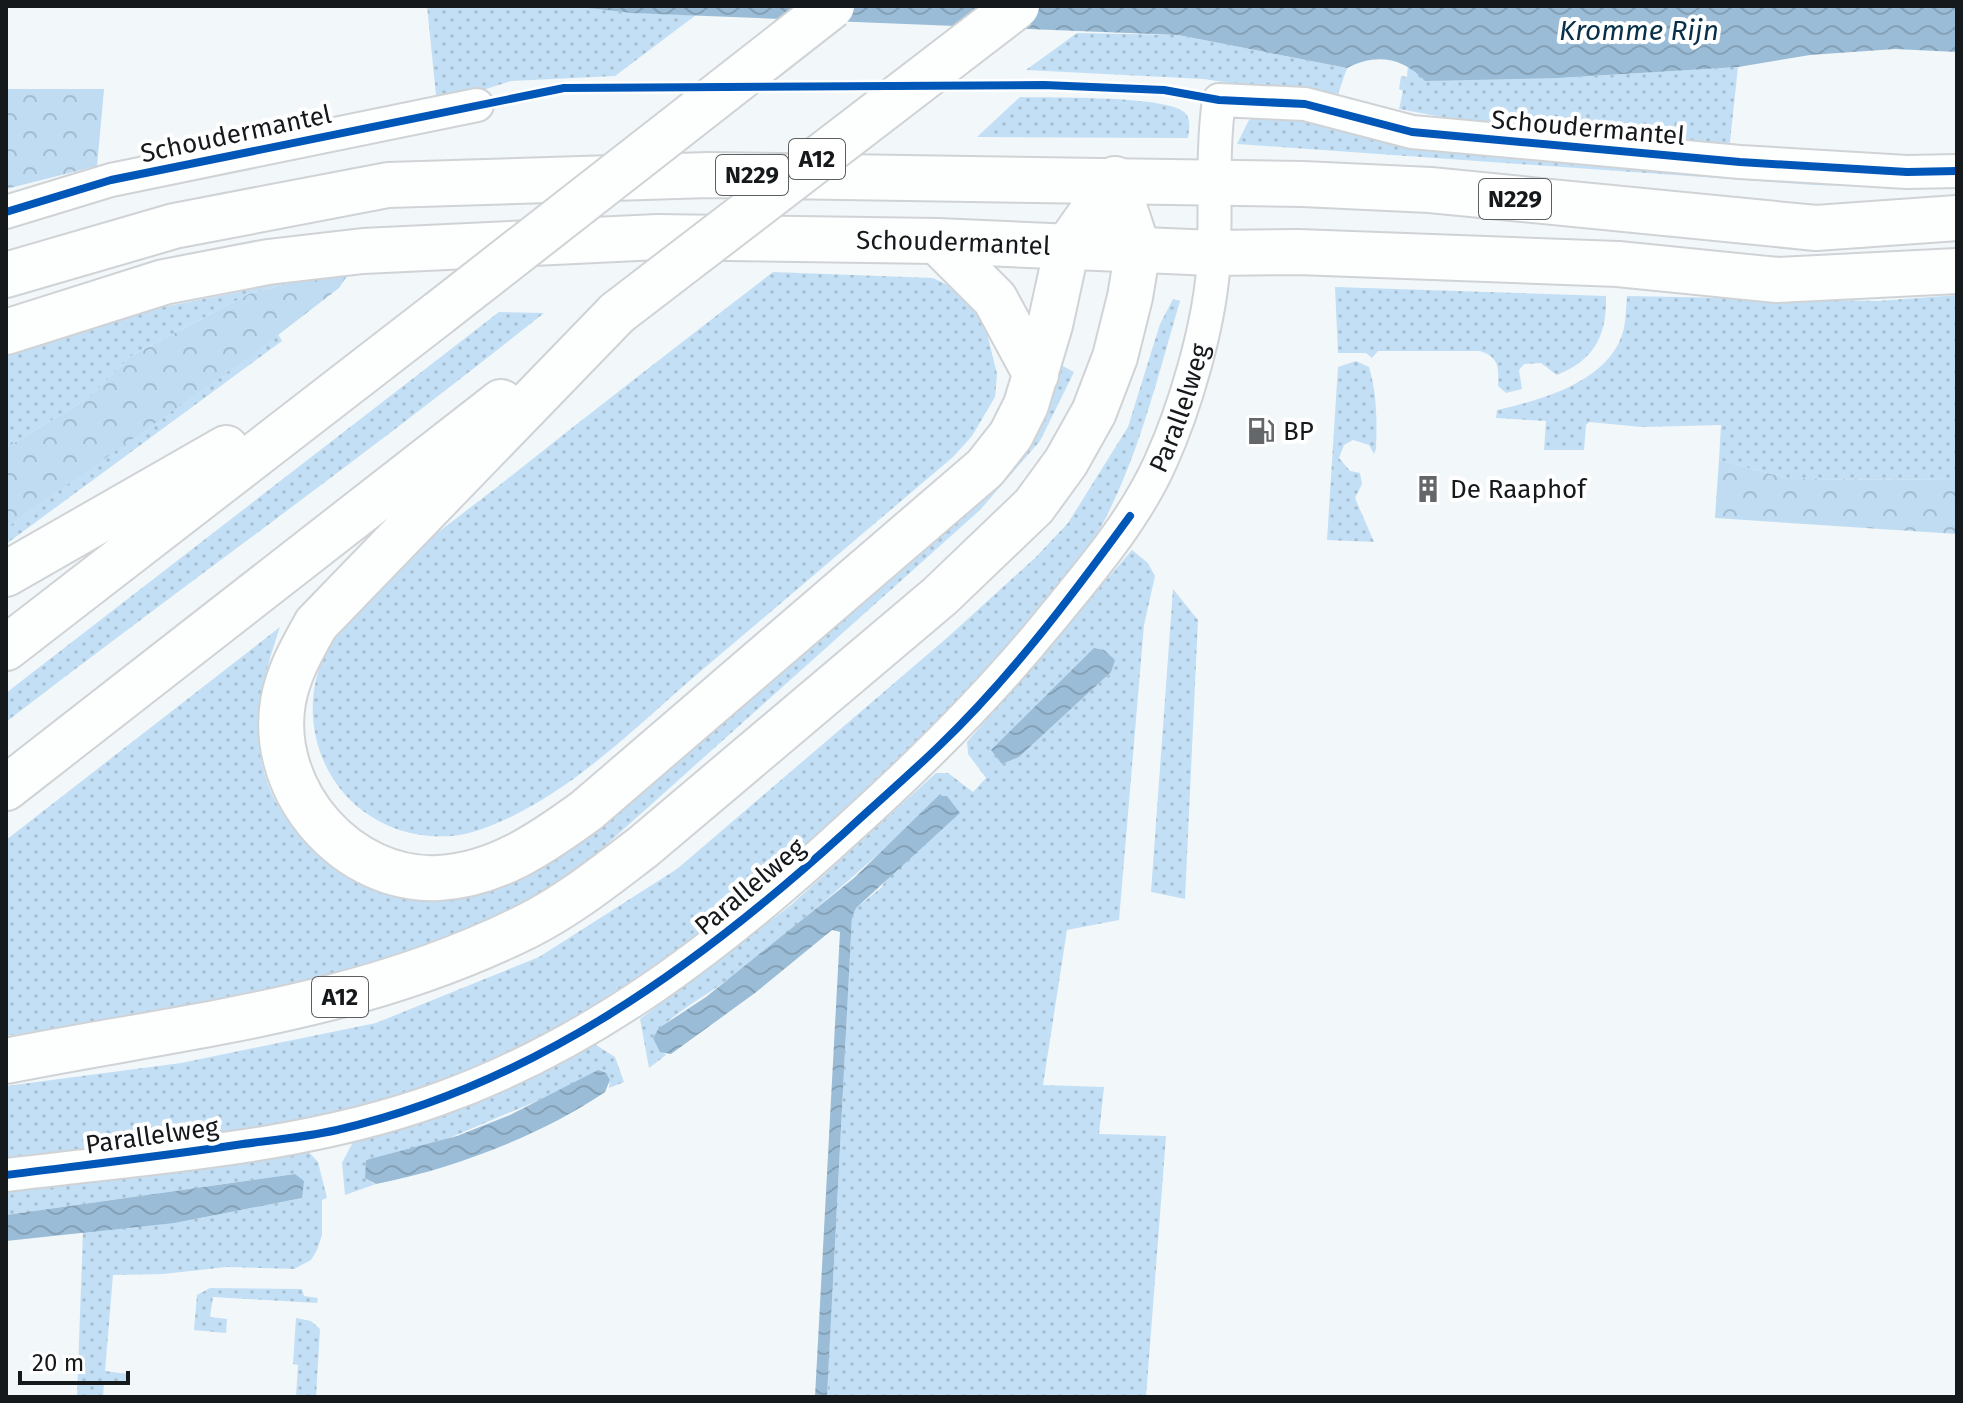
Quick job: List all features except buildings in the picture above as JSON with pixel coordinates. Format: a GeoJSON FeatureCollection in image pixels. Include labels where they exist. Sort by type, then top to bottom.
{"type":"FeatureCollection","features":[{"type":"Feature","properties":{"kind":"main road"},"geometry":{"type":"LineString","coordinates":[[6,648],[832,6]]}},
{"type":"Feature","properties":{"kind":"main road","name":"A12"},"geometry":{"type":"LineString","coordinates":[[6,788],[1017,6]]}},
{"type":"Feature","properties":{"kind":"main road","name":"N229"},"geometry":{"type":"LineString","coordinates":[[6,275],[174,226],[388,185],[709,175],[1115,179],[1430,190],[1816,228],[1957,218]]}},
{"type":"Feature","properties":{"kind":"main road"},"geometry":{"type":"LineString","coordinates":[[1067,247],[1115,179]]}},
{"type":"Feature","properties":{"kind":"main road"},"geometry":{"type":"LineString","coordinates":[[1115,179],[1138,249]]}},
{"type":"Feature","properties":{"kind":"main road","name":"Schoudermantel"},"geometry":{"type":"LineString","coordinates":[[6,332],[164,282],[268,262],[363,251],[658,237],[937,241],[1213,253],[1298,252],[1618,264],[1777,280],[1957,271]]}},
{"type":"Feature","properties":{"kind":"main road"},"geometry":{"type":"LineString","coordinates":[[937,241],[995,299],[1036,375]]}},
{"type":"Feature","properties":{"kind":"main road","name":"A12"},"geometry":{"type":"LineString","coordinates":[[617,313],[316,624],[293,665],[283,703],[282,737],[290,772],[307,811],[332,838],[370,865],[403,876],[440,878],[513,860],[586,811],[985,468],[1011,435],[1036,375],[1067,247]]}},
{"type":"Feature","properties":{"kind":"main road","name":"A12"},"geometry":{"type":"LineString","coordinates":[[6,1061],[270,1015],[361,992],[436,967],[530,925],[594,884],[940,596],[1034,506],[1066,462],[1094,412],[1125,323],[1138,249]]}},
{"type":"Feature","properties":{"kind":"main road"},"geometry":{"type":"LineString","coordinates":[[6,574],[364,370]]}},
{"type":"Feature","properties":{"kind":"street","name":"Schoudermantel"},"geometry":{"type":"LineString","coordinates":[[1213,183],[1219,100],[1305,104],[1412,132],[1740,162],[1907,172],[1957,171]]}},
{"type":"Feature","properties":{"kind":"street","name":"Schoudermantel"},"geometry":{"type":"LineString","coordinates":[[6,212],[111,180],[477,105]]}},
{"type":"Feature","properties":{"kind":"street","name":"Parallelweg"},"geometry":{"type":"LineString","coordinates":[[6,1175],[336,1130],[439,1099],[549,1052],[677,973],[804,869],[940,745],[1007,673],[1080,584],[1130,516],[1161,461],[1209,303],[1213,183]]}},
{"type":"Feature","properties":{"kind":"shaded area"},"geometry":{"type":"Polygon","coordinates":[[[427,6],[571,6],[631,13],[696,15],[615,76],[511,81],[437,105],[427,6]]]}},
{"type":"Feature","properties":{"kind":"shaded area"},"geometry":{"type":"Polygon","coordinates":[[[1077,33],[1178,35],[1347,68],[1336,100],[1204,79],[1026,70],[1077,33]]]}},
{"type":"Feature","properties":{"kind":"shaded area"},"geometry":{"type":"Polygon","coordinates":[[[1408,65],[1559,78],[1738,67],[1729,151],[1673,141],[1674,131],[1588,125],[1587,130],[1464,121],[1399,109],[1403,91],[1399,89],[1401,76],[1407,77],[1408,65]]]}},
{"type":"Feature","properties":{"kind":"shaded area"},"geometry":{"type":"Polygon","coordinates":[[[1020,97],[1158,103],[1176,108],[1188,116],[1188,138],[977,137],[1020,97]]]}},
{"type":"Feature","properties":{"kind":"shaded area"},"geometry":{"type":"Polygon","coordinates":[[[1264,114],[1957,181],[1957,189],[1815,185],[1237,144],[1249,120],[1264,114]]]}},
{"type":"Feature","properties":{"kind":"shaded area"},"geometry":{"type":"Polygon","coordinates":[[[773,272],[933,278],[958,290],[985,325],[997,374],[995,397],[972,436],[953,457],[619,743],[537,803],[476,831],[447,836],[403,831],[363,811],[333,779],[316,740],[313,719],[313,698],[324,656],[358,606],[380,582],[431,538],[773,272]]]}},
{"type":"Feature","properties":{"kind":"shaded area"},"geometry":{"type":"Polygon","coordinates":[[[308,278],[249,294],[131,356],[90,397],[6,448],[6,355],[148,310],[308,278]]]}},
{"type":"Feature","properties":{"kind":"shaded area"},"geometry":{"type":"Polygon","coordinates":[[[1335,287],[1606,296],[1606,310],[1601,334],[1581,362],[1557,375],[1541,363],[1524,364],[1519,370],[1522,389],[1506,393],[1498,386],[1498,369],[1494,360],[1480,351],[1378,351],[1372,358],[1366,353],[1338,353],[1335,287]]]}},
{"type":"Feature","properties":{"kind":"shaded area"},"geometry":{"type":"Polygon","coordinates":[[[1957,295],[1957,480],[1789,479],[1719,460],[1721,425],[1642,427],[1589,422],[1586,425],[1584,450],[1544,450],[1546,421],[1496,418],[1497,410],[1554,394],[1590,375],[1605,362],[1617,346],[1624,328],[1627,296],[1878,301],[1957,295]]]}},
{"type":"Feature","properties":{"kind":"shaded area"},"geometry":{"type":"Polygon","coordinates":[[[1173,299],[1180,301],[1140,436],[1113,502],[1069,577],[972,688],[884,777],[769,879],[670,959],[564,1029],[452,1080],[398,1097],[343,1111],[231,1132],[6,1160],[6,1086],[181,1063],[376,1023],[539,957],[677,869],[948,637],[1036,557],[1068,523],[1128,427],[1160,324],[1173,299]]]}},
{"type":"Feature","properties":{"kind":"shaded area"},"geometry":{"type":"Polygon","coordinates":[[[499,312],[544,313],[6,722],[6,693],[499,312]]]}},
{"type":"Feature","properties":{"kind":"shaded area"},"geometry":{"type":"Polygon","coordinates":[[[278,334],[282,341],[6,544],[6,528],[278,334]]]}},
{"type":"Feature","properties":{"kind":"shaded area"},"geometry":{"type":"Polygon","coordinates":[[[1356,361],[1369,367],[1372,377],[1376,449],[1374,454],[1369,445],[1353,440],[1344,445],[1339,458],[1350,471],[1360,473],[1362,484],[1355,498],[1374,542],[1327,540],[1338,367],[1356,361]]]}},
{"type":"Feature","properties":{"kind":"shaded area"},"geometry":{"type":"Polygon","coordinates":[[[1057,363],[1074,372],[1040,441],[980,510],[568,879],[513,914],[360,975],[173,1014],[6,1036],[6,840],[280,627],[264,684],[259,712],[259,739],[271,792],[285,817],[306,842],[348,875],[397,894],[449,898],[475,895],[501,887],[546,864],[586,834],[767,670],[853,585],[1057,363]]]}},
{"type":"Feature","properties":{"kind":"shaded area"},"geometry":{"type":"Polygon","coordinates":[[[1132,550],[1148,563],[1155,576],[1144,625],[1119,920],[1067,930],[1043,1085],[1104,1087],[1099,1134],[1166,1136],[1146,1397],[827,1397],[852,917],[856,908],[881,888],[938,796],[814,910],[735,974],[668,1021],[653,1038],[666,1055],[649,1068],[640,1019],[791,905],[936,773],[948,773],[973,792],[986,778],[968,754],[967,742],[1132,550]],[[1104,650],[1002,764],[1019,757],[1111,672],[1104,650]]]}},
{"type":"Feature","properties":{"kind":"shaded area"},"geometry":{"type":"Polygon","coordinates":[[[1173,589],[1198,620],[1185,899],[1151,892],[1173,589]]]}},
{"type":"Feature","properties":{"kind":"shaded area"},"geometry":{"type":"Polygon","coordinates":[[[593,1043],[615,1057],[624,1082],[609,1088],[610,1080],[551,1095],[435,1144],[366,1160],[372,1183],[376,1184],[345,1195],[342,1163],[354,1140],[593,1043]]]}},
{"type":"Feature","properties":{"kind":"shaded area"},"geometry":{"type":"Polygon","coordinates":[[[308,1151],[318,1162],[327,1198],[322,1200],[322,1235],[311,1260],[294,1269],[227,1267],[163,1274],[113,1275],[105,1371],[127,1374],[126,1385],[104,1383],[103,1397],[77,1397],[83,1231],[175,1223],[302,1198],[302,1181],[295,1174],[6,1215],[6,1189],[308,1151]]]}},
{"type":"Feature","properties":{"kind":"shaded area"},"geometry":{"type":"Polygon","coordinates":[[[210,1288],[302,1289],[304,1296],[318,1298],[317,1303],[213,1297],[210,1317],[227,1319],[226,1333],[194,1330],[197,1295],[210,1288]]]}},
{"type":"Feature","properties":{"kind":"shaded area"},"geometry":{"type":"Polygon","coordinates":[[[296,1318],[311,1321],[320,1329],[316,1397],[296,1397],[298,1365],[293,1364],[296,1318]]]}},
{"type":"Feature","properties":{"kind":"green space"},"geometry":{"type":"Polygon","coordinates":[[[6,89],[104,89],[97,166],[6,189],[6,89]]]}},
{"type":"Feature","properties":{"kind":"green space"},"geometry":{"type":"Polygon","coordinates":[[[347,276],[339,288],[256,352],[6,528],[6,448],[90,397],[131,356],[249,294],[308,278],[347,276]]]}},
{"type":"Feature","properties":{"kind":"green space"},"geometry":{"type":"Polygon","coordinates":[[[1719,460],[1789,479],[1957,480],[1957,534],[1715,518],[1719,460]]]}},
{"type":"Feature","properties":{"kind":"water","name":"Kromme Rijn"},"geometry":{"type":"Polygon","coordinates":[[[571,6],[1957,6],[1957,52],[1895,49],[1810,55],[1738,67],[1559,78],[1425,81],[1407,67],[1388,60],[1368,60],[1347,68],[1178,35],[631,13],[571,6]]]}},
{"type":"Feature","properties":{"kind":"water"},"geometry":{"type":"Polygon","coordinates":[[[1094,648],[1104,650],[1115,660],[1111,672],[1019,757],[1002,764],[991,750],[1094,648]]]}},
{"type":"Feature","properties":{"kind":"water"},"geometry":{"type":"Polygon","coordinates":[[[938,796],[947,796],[960,813],[856,908],[852,917],[827,1397],[815,1397],[840,932],[832,930],[755,993],[671,1054],[660,1052],[653,1038],[659,1028],[706,997],[854,878],[938,796]]]}},
{"type":"Feature","properties":{"kind":"water"},"geometry":{"type":"Polygon","coordinates":[[[598,1070],[606,1073],[610,1080],[605,1092],[553,1123],[495,1149],[405,1178],[376,1184],[365,1178],[366,1160],[457,1136],[510,1115],[598,1070]]]}},
{"type":"Feature","properties":{"kind":"water"},"geometry":{"type":"Polygon","coordinates":[[[295,1174],[304,1181],[302,1198],[175,1223],[6,1241],[6,1215],[295,1174]]]}},
{"type":"Feature","properties":{"kind":"cycle path"},"geometry":{"type":"LineString","coordinates":[[6,212],[111,180],[564,88],[1044,85],[1164,90],[1219,100],[1305,104],[1412,132],[1740,162],[1907,172],[1957,171]]}},
{"type":"Feature","properties":{"kind":"cycle path"},"geometry":{"type":"LineString","coordinates":[[6,1175],[337,1130],[409,1110],[478,1083],[545,1051],[608,1015],[670,974],[787,883],[938,747],[1015,665],[1130,516]]}},
{"type":"Feature","properties":{"kind":"place","name":"BP"},"geometry":{"type":"Point","coordinates":[1261,431]}},
{"type":"Feature","properties":{"kind":"place","name":"De Raaphof"},"geometry":{"type":"Point","coordinates":[1428,489]}}]}
